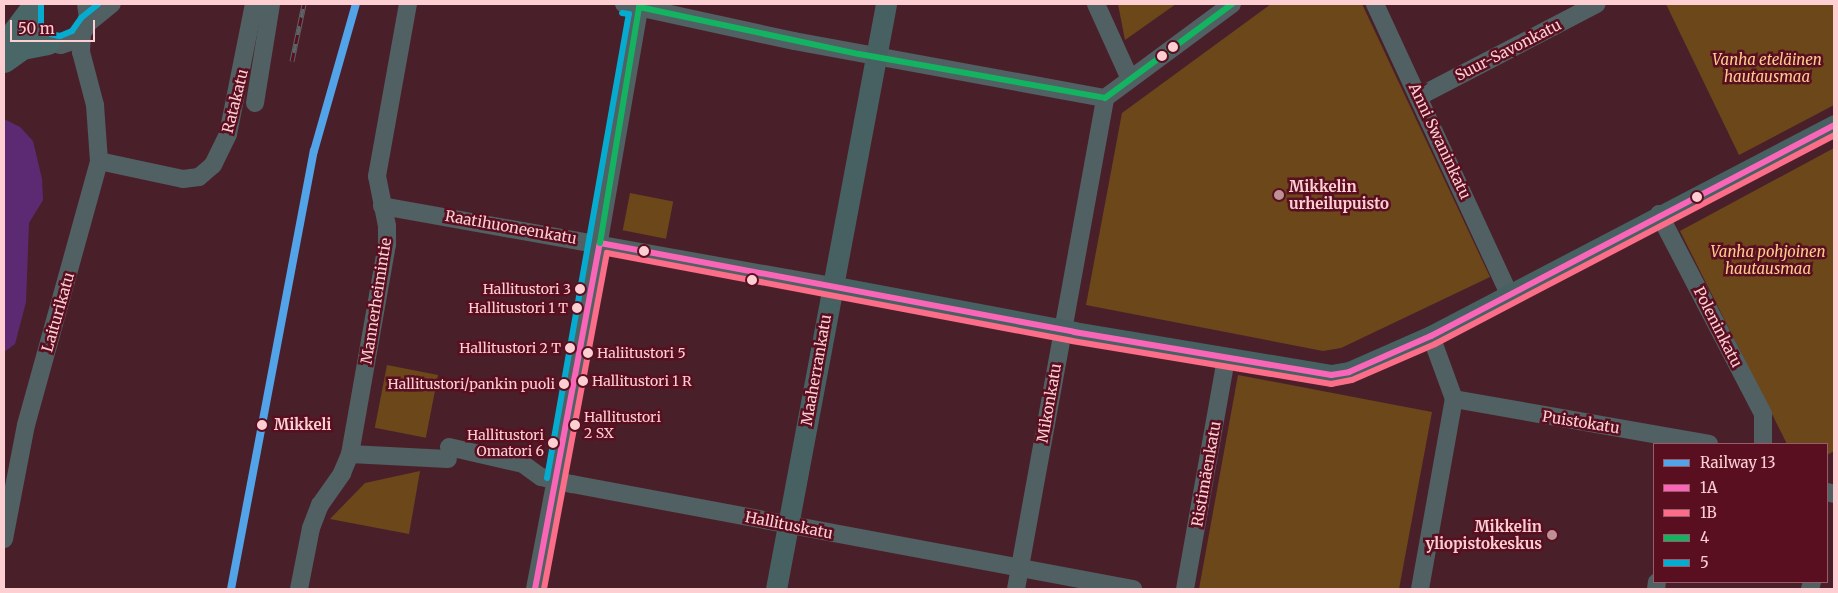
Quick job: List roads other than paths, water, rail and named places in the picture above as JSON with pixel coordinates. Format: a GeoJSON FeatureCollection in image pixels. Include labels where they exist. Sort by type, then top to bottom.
{"type":"FeatureCollection","features":[{"type":"Feature","properties":{"kind":"highway"},"geometry":{"type":"LineString","coordinates":[[4,46],[30,8]]}},
{"type":"Feature","properties":{"kind":"highway"},"geometry":{"type":"LineString","coordinates":[[4,60],[22,47],[54,43]]}},
{"type":"Feature","properties":{"kind":"main road","name":"Maaherrankatu"},"geometry":{"type":"LineString","coordinates":[[776,589],[831,286],[886,4]]}},
{"type":"Feature","properties":{"kind":"main road","name":"Raatihuoneenkatu"},"geometry":{"type":"LineString","coordinates":[[831,286],[1062,330],[1226,359],[1331,375],[1349,372],[1431,336],[1506,286],[1660,214],[1834,125]]}},
{"type":"Feature","properties":{"kind":"street","name":"Laiturikatu"},"geometry":{"type":"LineString","coordinates":[[4,539],[26,425],[99,161],[95,104],[88,84],[81,52],[85,29],[86,4]]}},
{"type":"Feature","properties":{"kind":"street"},"geometry":{"type":"LineString","coordinates":[[54,43],[85,29],[112,4]]}},
{"type":"Feature","properties":{"kind":"street","name":"Ratakatu"},"geometry":{"type":"LineString","coordinates":[[99,161],[183,179],[199,177],[212,165],[228,134],[254,4]]}},
{"type":"Feature","properties":{"kind":"street"},"geometry":{"type":"LineString","coordinates":[[255,103],[271,4]]}},
{"type":"Feature","properties":{"kind":"street","name":"Mannerheimintie"},"geometry":{"type":"LineString","coordinates":[[299,589],[311,528],[320,504],[342,473],[350,454],[387,246],[387,226],[376,176],[408,4]]}},
{"type":"Feature","properties":{"kind":"street"},"geometry":{"type":"LineString","coordinates":[[1096,4],[1130,79]]}},
{"type":"Feature","properties":{"kind":"street"},"geometry":{"type":"LineString","coordinates":[[535,589],[600,243],[634,5],[876,57],[1105,98],[1214,10],[1232,4]]}},
{"type":"Feature","properties":{"kind":"street","name":"Anni Swaninkatu"},"geometry":{"type":"LineString","coordinates":[[1375,4],[1420,96],[1506,286]]}},
{"type":"Feature","properties":{"kind":"street","name":"Suur-Savonkatu"},"geometry":{"type":"LineString","coordinates":[[1420,96],[1597,4]]}},
{"type":"Feature","properties":{"kind":"street","name":"Laiturikatu"},"geometry":{"type":"LineString","coordinates":[[30,8],[34,31],[54,43],[88,84]]}},
{"type":"Feature","properties":{"kind":"street","name":"Mikonkatu"},"geometry":{"type":"LineString","coordinates":[[1016,589],[1105,98]]}},
{"type":"Feature","properties":{"kind":"street","name":"Raatihuoneenkatu"},"geometry":{"type":"LineString","coordinates":[[382,206],[600,243],[831,286]]}},
{"type":"Feature","properties":{"kind":"street","name":"Poleninkatu"},"geometry":{"type":"LineString","coordinates":[[1660,214],[1763,414],[1763,443]]}},
{"type":"Feature","properties":{"kind":"street"},"geometry":{"type":"LineString","coordinates":[[1420,589],[1454,399],[1431,336]]}},
{"type":"Feature","properties":{"kind":"street","name":"Ristimäenkatu"},"geometry":{"type":"LineString","coordinates":[[1185,589],[1226,359]]}},
{"type":"Feature","properties":{"kind":"street","name":"Puistokatu"},"geometry":{"type":"LineString","coordinates":[[1454,399],[1700,443]]}},
{"type":"Feature","properties":{"kind":"street","name":"Hallituskatu"},"geometry":{"type":"LineString","coordinates":[[350,454],[448,453],[523,464],[541,477],[1133,589]]}},
{"type":"Feature","properties":{"kind":"railway"},"geometry":{"type":"LineString","coordinates":[[292,61],[304,4]]}},
{"type":"Feature","properties":{"kind":"rail line","name":"13"},"geometry":{"type":"LineString","coordinates":[[231,589],[314,151],[356,4]]}},
{"type":"Feature","properties":{"kind":"place","name":"Mikkelin urheilupuisto"},"geometry":{"type":"Point","coordinates":[1279,195]}},
{"type":"Feature","properties":{"kind":"place","name":"Hallitustori 3"},"geometry":{"type":"Point","coordinates":[580,289]}},
{"type":"Feature","properties":{"kind":"place","name":"Hallitustori 1 T"},"geometry":{"type":"Point","coordinates":[577,308]}},
{"type":"Feature","properties":{"kind":"place","name":"Hallitustori 2 T"},"geometry":{"type":"Point","coordinates":[570,348]}},
{"type":"Feature","properties":{"kind":"place","name":"Haliitustori 5"},"geometry":{"type":"Point","coordinates":[588,353]}},
{"type":"Feature","properties":{"kind":"place","name":"Hallitustori 1 R"},"geometry":{"type":"Point","coordinates":[583,381]}},
{"type":"Feature","properties":{"kind":"place","name":"Hallitustori/pankin puoli"},"geometry":{"type":"Point","coordinates":[564,384]}},
{"type":"Feature","properties":{"kind":"place","name":"Mikkeli"},"geometry":{"type":"Point","coordinates":[262,425]}},
{"type":"Feature","properties":{"kind":"place","name":"Hallitustori 2 SX"},"geometry":{"type":"Point","coordinates":[575,425]}},
{"type":"Feature","properties":{"kind":"place","name":"Hallitustori Omatori 6"},"geometry":{"type":"Point","coordinates":[553,443]}},
{"type":"Feature","properties":{"kind":"place","name":"Mikkelin yliopistokeskus"},"geometry":{"type":"Point","coordinates":[1552,535]}},
{"type":"Feature","properties":{"kind":"park label","name":"Vanha eteläinen hautausmaa"},"geometry":{"type":"Point","coordinates":[1767,68]}},
{"type":"Feature","properties":{"kind":"park label","name":"Vanha pohjoinen hautausmaa"},"geometry":{"type":"Point","coordinates":[1768,260]}}]}
